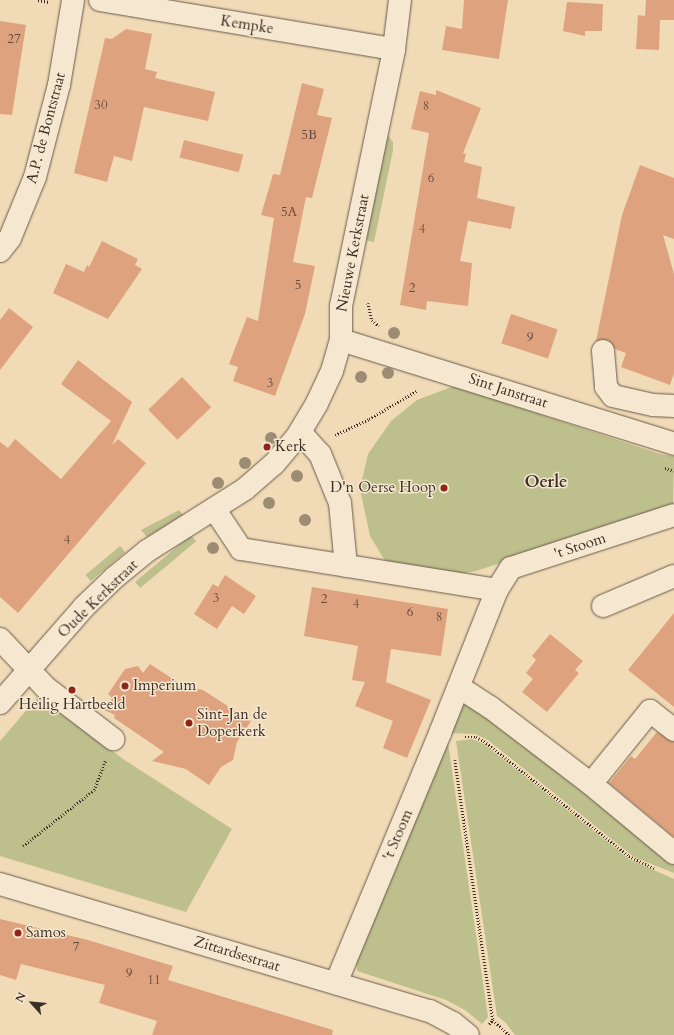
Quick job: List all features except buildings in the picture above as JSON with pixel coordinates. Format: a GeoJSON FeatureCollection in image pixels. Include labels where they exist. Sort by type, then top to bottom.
{"type":"FeatureCollection","features":[{"type":"Feature","properties":{"kind":"street","name":"A.P. de Bontstraat"},"geometry":{"type":"LineString","coordinates":[[0,251],[10,238],[35,177],[59,85],[73,0]]}},
{"type":"Feature","properties":{"kind":"street","name":"Kempke"},"geometry":{"type":"LineString","coordinates":[[100,0],[394,49]]}},
{"type":"Feature","properties":{"kind":"street","name":"Nieuwe Kerkstraat"},"geometry":{"type":"LineString","coordinates":[[215,510],[246,489],[274,464],[300,432],[318,403],[332,371],[341,340],[341,306],[394,49],[400,0]]}},
{"type":"Feature","properties":{"kind":"street","name":"Sint Janstraat"},"geometry":{"type":"LineString","coordinates":[[341,340],[674,444]]}},
{"type":"Feature","properties":{"kind":"street"},"geometry":{"type":"LineString","coordinates":[[603,351],[606,387],[613,396],[653,405],[674,406]]}},
{"type":"Feature","properties":{"kind":"street"},"geometry":{"type":"LineString","coordinates":[[300,432],[320,454],[340,503],[346,566]]}},
{"type":"Feature","properties":{"kind":"street"},"geometry":{"type":"LineString","coordinates":[[215,510],[241,549],[497,590]]}},
{"type":"Feature","properties":{"kind":"street","name":"Oude Kerkstraat"},"geometry":{"type":"LineString","coordinates":[[0,703],[114,578],[147,552],[215,510]]}},
{"type":"Feature","properties":{"kind":"street","name":"'t Stoom"},"geometry":{"type":"LineString","coordinates":[[336,983],[446,736],[459,687],[497,590],[511,568],[674,516]]}},
{"type":"Feature","properties":{"kind":"street"},"geometry":{"type":"LineString","coordinates":[[603,606],[674,576]]}},
{"type":"Feature","properties":{"kind":"street"},"geometry":{"type":"LineString","coordinates":[[0,639],[28,671],[45,687],[113,739]]}},
{"type":"Feature","properties":{"kind":"street"},"geometry":{"type":"LineString","coordinates":[[459,687],[591,784],[674,853]]}},
{"type":"Feature","properties":{"kind":"street"},"geometry":{"type":"LineString","coordinates":[[591,784],[650,712],[674,730]]}},
{"type":"Feature","properties":{"kind":"street","name":"Zittardsestraat"},"geometry":{"type":"LineString","coordinates":[[0,884],[430,1011],[453,1023],[468,1035]]}},
{"type":"Feature","properties":{"kind":"path"},"geometry":{"type":"LineString","coordinates":[[368,299],[368,313],[380,326]]}},
{"type":"Feature","properties":{"kind":"path"},"geometry":{"type":"LineString","coordinates":[[659,466],[674,471]]}},
{"type":"Feature","properties":{"kind":"path"},"geometry":{"type":"LineString","coordinates":[[509,1035],[493,1020],[446,736],[476,738],[484,741],[629,856],[658,870]]}},
{"type":"Feature","properties":{"kind":"path"},"geometry":{"type":"LineString","coordinates":[[23,846],[94,790],[113,739]]}},
{"type":"Feature","properties":{"kind":"path"},"geometry":{"type":"LineString","coordinates":[[487,1025],[493,1020]]}},
{"type":"Feature","properties":{"kind":"green space"},"geometry":{"type":"Polygon","coordinates":[[[387,134],[393,142],[393,150],[374,242],[365,240],[387,134]]]}},
{"type":"Feature","properties":{"kind":"green space"},"geometry":{"type":"Polygon","coordinates":[[[454,386],[660,454],[674,456],[673,507],[476,571],[453,575],[387,564],[370,536],[360,489],[368,454],[391,421],[417,400],[454,386]]]}},
{"type":"Feature","properties":{"kind":"green space"},"geometry":{"type":"Polygon","coordinates":[[[179,510],[183,515],[147,537],[141,530],[179,510]]]}},
{"type":"Feature","properties":{"kind":"green space"},"geometry":{"type":"Polygon","coordinates":[[[191,535],[196,541],[140,588],[135,582],[191,535]]]}},
{"type":"Feature","properties":{"kind":"green space"},"geometry":{"type":"Polygon","coordinates":[[[120,546],[125,552],[91,581],[86,575],[120,546]]]}},
{"type":"Feature","properties":{"kind":"green space"},"geometry":{"type":"Polygon","coordinates":[[[38,697],[126,761],[232,829],[186,912],[0,856],[0,741],[38,697]]]}},
{"type":"Feature","properties":{"kind":"green space"},"geometry":{"type":"Polygon","coordinates":[[[462,704],[483,713],[674,865],[674,873],[634,857],[488,740],[475,734],[450,733],[462,704]]]}},
{"type":"Feature","properties":{"kind":"green space"},"geometry":{"type":"Polygon","coordinates":[[[472,739],[484,744],[629,859],[674,879],[674,1035],[515,1035],[506,1023],[497,1016],[456,741],[472,739]]]}},
{"type":"Feature","properties":{"kind":"green space"},"geometry":{"type":"Polygon","coordinates":[[[448,743],[488,1017],[482,1024],[465,1010],[446,1000],[357,971],[356,961],[448,743]]]}},
{"type":"Feature","properties":{"kind":"place","name":"Kerk"},"geometry":{"type":"Point","coordinates":[267,447]}},
{"type":"Feature","properties":{"kind":"place","name":"D'n Oerse Hoop"},"geometry":{"type":"Point","coordinates":[444,488]}},
{"type":"Feature","properties":{"kind":"place","name":"Imperium"},"geometry":{"type":"Point","coordinates":[125,686]}},
{"type":"Feature","properties":{"kind":"place","name":"Heilig Hartbeeld"},"geometry":{"type":"Point","coordinates":[72,690]}},
{"type":"Feature","properties":{"kind":"place","name":"Sint-Jan de Doperkerk"},"geometry":{"type":"Point","coordinates":[189,723]}},
{"type":"Feature","properties":{"kind":"place","name":"Samos"},"geometry":{"type":"Point","coordinates":[18,933]}},
{"type":"Feature","properties":{"kind":"district","name":"Oerle"},"geometry":{"type":"Point","coordinates":[546,482]}}]}
